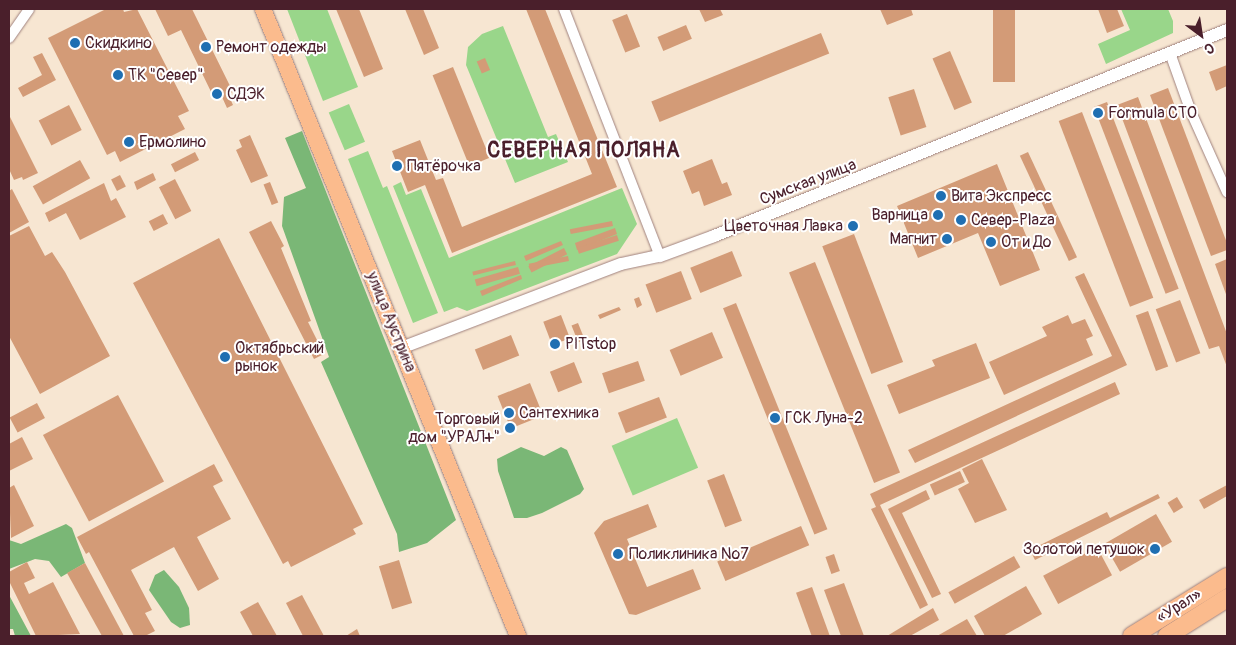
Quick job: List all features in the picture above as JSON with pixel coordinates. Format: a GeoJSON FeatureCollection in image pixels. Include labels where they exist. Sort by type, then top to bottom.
{"type":"FeatureCollection","features":[{"type":"Feature","properties":{"kind":"highway","name":"«Урал»"},"geometry":{"type":"LineString","coordinates":[[1132,636],[1227,576]]}},
{"type":"Feature","properties":{"kind":"highway","name":"«Урал»"},"geometry":{"type":"LineString","coordinates":[[1167,636],[1227,598]]}},
{"type":"Feature","properties":{"kind":"main road","name":"улица Аустрина"},"geometry":{"type":"LineString","coordinates":[[263,9],[518,636]]}},
{"type":"Feature","properties":{"kind":"main road"},"geometry":{"type":"LineString","coordinates":[[1126,636],[1169,613]]}},
{"type":"Feature","properties":{"kind":"street"},"geometry":{"type":"LineString","coordinates":[[9,38],[29,9]]}},
{"type":"Feature","properties":{"kind":"street"},"geometry":{"type":"LineString","coordinates":[[564,9],[660,256]]}},
{"type":"Feature","properties":{"kind":"street","name":"Сумская улица"},"geometry":{"type":"LineString","coordinates":[[401,348],[621,264],[660,256],[992,127],[1224,31]]}},
{"type":"Feature","properties":{"kind":"street"},"geometry":{"type":"LineString","coordinates":[[1170,53],[1191,112],[1227,192]]}},
{"type":"Feature","properties":{"kind":"green space"},"geometry":{"type":"Polygon","coordinates":[[[287,9],[327,9],[358,87],[323,101],[287,9]]]}},
{"type":"Feature","properties":{"kind":"green space"},"geometry":{"type":"Polygon","coordinates":[[[1121,9],[1168,9],[1173,21],[1173,33],[1106,64],[1098,44],[1130,30],[1121,9]]]}},
{"type":"Feature","properties":{"kind":"green space"},"geometry":{"type":"Polygon","coordinates":[[[503,26],[548,137],[556,134],[568,162],[515,183],[466,65],[468,47],[482,34],[503,26]]]}},
{"type":"Feature","properties":{"kind":"green space"},"geometry":{"type":"Polygon","coordinates":[[[349,104],[365,142],[345,150],[329,113],[349,104]]]}},
{"type":"Feature","properties":{"kind":"green space"},"geometry":{"type":"Polygon","coordinates":[[[302,131],[456,520],[427,543],[399,552],[397,534],[321,362],[329,357],[282,226],[284,197],[306,188],[285,138],[302,131]]]}},
{"type":"Feature","properties":{"kind":"green space"},"geometry":{"type":"Polygon","coordinates":[[[368,151],[383,188],[387,186],[438,313],[413,323],[348,159],[368,151]]]}},
{"type":"Feature","properties":{"kind":"green space"},"geometry":{"type":"Polygon","coordinates":[[[401,182],[406,195],[421,189],[449,258],[622,188],[637,224],[617,254],[467,311],[457,307],[444,312],[393,186],[401,182]]]}},
{"type":"Feature","properties":{"kind":"green space"},"geometry":{"type":"Polygon","coordinates":[[[677,418],[698,468],[633,495],[612,446],[677,418]]]}},
{"type":"Feature","properties":{"kind":"green space"},"geometry":{"type":"Polygon","coordinates":[[[521,447],[544,456],[561,447],[567,450],[584,489],[580,494],[542,513],[527,518],[514,518],[498,471],[497,459],[521,447]]]}},
{"type":"Feature","properties":{"kind":"green space"},"geometry":{"type":"Polygon","coordinates":[[[66,524],[72,528],[85,563],[61,577],[49,561],[35,559],[9,569],[9,540],[21,544],[66,524]]]}},
{"type":"Feature","properties":{"kind":"green space"},"geometry":{"type":"Polygon","coordinates":[[[164,570],[179,587],[189,608],[190,625],[180,628],[171,622],[149,590],[155,575],[164,570]]]}},
{"type":"Feature","properties":{"kind":"green space"},"geometry":{"type":"Polygon","coordinates":[[[9,595],[31,636],[15,636],[13,629],[9,629],[9,595]]]}},
{"type":"Feature","properties":{"kind":"building","name":"ТК \"Север\""},"geometry":{"type":"Polygon","coordinates":[[[106,9],[123,9],[124,12],[137,9],[189,111],[178,116],[185,129],[120,162],[115,151],[107,155],[48,38],[106,9]]]}},
{"type":"Feature","properties":{"kind":"building"},"geometry":{"type":"Polygon","coordinates":[[[155,9],[192,9],[233,92],[228,94],[233,105],[227,108],[222,97],[215,100],[181,30],[168,36],[155,9]]]}},
{"type":"Feature","properties":{"kind":"building"},"geometry":{"type":"Polygon","coordinates":[[[336,9],[359,9],[383,69],[364,77],[336,9]]]}},
{"type":"Feature","properties":{"kind":"building"},"geometry":{"type":"Polygon","coordinates":[[[405,9],[423,9],[439,48],[424,55],[405,9]]]}},
{"type":"Feature","properties":{"kind":"building"},"geometry":{"type":"Polygon","coordinates":[[[526,9],[545,9],[617,187],[452,253],[425,185],[408,192],[392,151],[420,140],[436,180],[443,178],[462,227],[592,174],[526,9]]]}},
{"type":"Feature","properties":{"kind":"building"},"geometry":{"type":"Polygon","coordinates":[[[699,9],[720,9],[723,15],[705,22],[699,9]]]}},
{"type":"Feature","properties":{"kind":"building"},"geometry":{"type":"Polygon","coordinates":[[[880,9],[911,9],[913,15],[887,25],[880,9]]]}},
{"type":"Feature","properties":{"kind":"building"},"geometry":{"type":"Polygon","coordinates":[[[993,9],[1015,9],[1015,82],[993,82],[993,9]]]}},
{"type":"Feature","properties":{"kind":"building"},"geometry":{"type":"Polygon","coordinates":[[[1098,9],[1117,9],[1124,26],[1107,33],[1098,9]]]}},
{"type":"Feature","properties":{"kind":"building"},"geometry":{"type":"Polygon","coordinates":[[[627,14],[640,46],[625,52],[612,20],[627,14]]]}},
{"type":"Feature","properties":{"kind":"building"},"geometry":{"type":"Polygon","coordinates":[[[686,25],[692,39],[663,51],[657,37],[686,25]]]}},
{"type":"Feature","properties":{"kind":"building"},"geometry":{"type":"Polygon","coordinates":[[[821,33],[829,53],[660,122],[651,102],[821,33]]]}},
{"type":"Feature","properties":{"kind":"building"},"geometry":{"type":"Polygon","coordinates":[[[950,51],[972,103],[954,110],[933,58],[950,51]]]}},
{"type":"Feature","properties":{"kind":"building"},"geometry":{"type":"Polygon","coordinates":[[[42,53],[56,80],[23,97],[18,88],[42,75],[33,57],[42,53]]]}},
{"type":"Feature","properties":{"kind":"building"},"geometry":{"type":"Polygon","coordinates":[[[485,58],[490,70],[482,73],[477,62],[485,58]]]}},
{"type":"Feature","properties":{"kind":"building"},"geometry":{"type":"Polygon","coordinates":[[[1227,65],[1227,86],[1216,91],[1209,72],[1227,65]]]}},
{"type":"Feature","properties":{"kind":"building"},"geometry":{"type":"Polygon","coordinates":[[[453,67],[490,158],[469,166],[433,75],[453,67]]]}},
{"type":"Feature","properties":{"kind":"building"},"geometry":{"type":"Polygon","coordinates":[[[1168,88],[1227,243],[1227,250],[1211,256],[1150,95],[1168,88]]]}},
{"type":"Feature","properties":{"kind":"building"},"geometry":{"type":"Polygon","coordinates":[[[914,89],[926,127],[901,135],[888,97],[914,89]]]}},
{"type":"Feature","properties":{"kind":"building"},"geometry":{"type":"Polygon","coordinates":[[[1138,97],[1227,334],[1227,367],[1219,346],[1209,349],[1117,105],[1138,97]]]}},
{"type":"Feature","properties":{"kind":"building"},"geometry":{"type":"Polygon","coordinates":[[[1107,102],[1179,289],[1166,294],[1094,107],[1107,102]]]}},
{"type":"Feature","properties":{"kind":"building"},"geometry":{"type":"Polygon","coordinates":[[[69,105],[82,130],[51,145],[39,120],[69,105]]]}},
{"type":"Feature","properties":{"kind":"building"},"geometry":{"type":"Polygon","coordinates":[[[1082,112],[1153,298],[1130,307],[1059,121],[1082,112]]]}},
{"type":"Feature","properties":{"kind":"building"},"geometry":{"type":"Polygon","coordinates":[[[9,115],[38,173],[23,180],[22,177],[14,180],[9,169],[9,115]]]}},
{"type":"Feature","properties":{"kind":"building"},"geometry":{"type":"Polygon","coordinates":[[[250,135],[268,176],[251,183],[236,150],[242,147],[239,140],[250,135]]]}},
{"type":"Feature","properties":{"kind":"building"},"geometry":{"type":"Polygon","coordinates":[[[195,152],[199,160],[175,172],[171,164],[195,152]]]}},
{"type":"Feature","properties":{"kind":"building"},"geometry":{"type":"Polygon","coordinates":[[[1028,152],[1077,257],[1069,261],[1020,156],[1028,152]]]}},
{"type":"Feature","properties":{"kind":"building"},"geometry":{"type":"Polygon","coordinates":[[[712,159],[722,184],[727,182],[732,195],[704,206],[699,191],[692,194],[683,171],[712,159]]]}},
{"type":"Feature","properties":{"kind":"building"},"geometry":{"type":"Polygon","coordinates":[[[80,160],[90,178],[43,205],[33,186],[80,160]]]}},
{"type":"Feature","properties":{"kind":"building","name":"Север-Plaza"},"geometry":{"type":"Polygon","coordinates":[[[997,164],[1040,270],[1000,286],[978,233],[918,258],[897,206],[997,164]]]}},
{"type":"Feature","properties":{"kind":"building"},"geometry":{"type":"Polygon","coordinates":[[[153,173],[156,180],[137,190],[134,182],[153,173]]]}},
{"type":"Feature","properties":{"kind":"building"},"geometry":{"type":"Polygon","coordinates":[[[120,175],[126,187],[117,191],[111,180],[120,175]]]}},
{"type":"Feature","properties":{"kind":"building"},"geometry":{"type":"Polygon","coordinates":[[[175,179],[191,211],[175,219],[159,187],[175,179]]]}},
{"type":"Feature","properties":{"kind":"building"},"geometry":{"type":"Polygon","coordinates":[[[270,182],[278,202],[272,205],[264,185],[270,182]]]}},
{"type":"Feature","properties":{"kind":"building"},"geometry":{"type":"Polygon","coordinates":[[[104,183],[111,201],[116,198],[126,217],[80,240],[66,213],[49,222],[45,213],[104,183]]]}},
{"type":"Feature","properties":{"kind":"building"},"geometry":{"type":"Polygon","coordinates":[[[12,189],[29,222],[9,233],[9,191],[12,189]]]}},
{"type":"Feature","properties":{"kind":"building"},"geometry":{"type":"Polygon","coordinates":[[[163,214],[168,224],[154,231],[149,221],[163,214]]]}},
{"type":"Feature","properties":{"kind":"building"},"geometry":{"type":"Polygon","coordinates":[[[271,221],[284,246],[281,248],[311,321],[308,322],[324,354],[314,359],[249,232],[271,221]]]}},
{"type":"Feature","properties":{"kind":"building"},"geometry":{"type":"Polygon","coordinates":[[[612,221],[613,226],[571,234],[570,229],[612,221]]]}},
{"type":"Feature","properties":{"kind":"building"},"geometry":{"type":"Polygon","coordinates":[[[29,226],[45,256],[52,252],[65,272],[110,356],[40,394],[9,336],[9,236],[29,226]]]}},
{"type":"Feature","properties":{"kind":"building"},"geometry":{"type":"Polygon","coordinates":[[[615,228],[617,234],[577,250],[575,243],[615,228]]]}},
{"type":"Feature","properties":{"kind":"building"},"geometry":{"type":"Polygon","coordinates":[[[854,234],[903,362],[871,374],[822,246],[854,234]]]}},
{"type":"Feature","properties":{"kind":"building"},"geometry":{"type":"Polygon","coordinates":[[[617,235],[619,241],[579,254],[577,248],[617,235]]]}},
{"type":"Feature","properties":{"kind":"building","name":"Октябрьский рынок"},"geometry":{"type":"Polygon","coordinates":[[[219,238],[363,524],[353,529],[356,534],[291,567],[288,561],[283,564],[133,283],[219,238]]]}},
{"type":"Feature","properties":{"kind":"building"},"geometry":{"type":"Polygon","coordinates":[[[561,241],[563,245],[526,261],[524,256],[561,241]]]}},
{"type":"Feature","properties":{"kind":"building"},"geometry":{"type":"Polygon","coordinates":[[[564,248],[567,254],[532,272],[528,266],[564,248]]]}},
{"type":"Feature","properties":{"kind":"building"},"geometry":{"type":"Polygon","coordinates":[[[732,251],[742,276],[700,293],[690,268],[732,251]]]}},
{"type":"Feature","properties":{"kind":"building"},"geometry":{"type":"Polygon","coordinates":[[[568,256],[569,261],[530,269],[529,264],[568,256]]]}},
{"type":"Feature","properties":{"kind":"building"},"geometry":{"type":"Polygon","coordinates":[[[1227,259],[1227,297],[1215,264],[1227,259]]]}},
{"type":"Feature","properties":{"kind":"building"},"geometry":{"type":"Polygon","coordinates":[[[515,261],[516,265],[473,276],[472,272],[515,261]]]}},
{"type":"Feature","properties":{"kind":"building"},"geometry":{"type":"Polygon","coordinates":[[[815,262],[900,472],[874,483],[789,272],[815,262]]]}},
{"type":"Feature","properties":{"kind":"building"},"geometry":{"type":"Polygon","coordinates":[[[518,267],[520,274],[477,286],[475,279],[518,267]]]}},
{"type":"Feature","properties":{"kind":"building"},"geometry":{"type":"Polygon","coordinates":[[[681,271],[692,299],[656,313],[646,285],[681,271]]]}},
{"type":"Feature","properties":{"kind":"building"},"geometry":{"type":"Polygon","coordinates":[[[1084,273],[1127,365],[915,463],[908,450],[1112,356],[1075,277],[1084,273]]]}},
{"type":"Feature","properties":{"kind":"building"},"geometry":{"type":"Polygon","coordinates":[[[521,275],[522,279],[482,296],[480,291],[521,275]]]}},
{"type":"Feature","properties":{"kind":"building"},"geometry":{"type":"Polygon","coordinates":[[[639,297],[642,305],[637,308],[634,299],[639,297]]]}},
{"type":"Feature","properties":{"kind":"building"},"geometry":{"type":"Polygon","coordinates":[[[1180,300],[1200,353],[1176,363],[1156,309],[1180,300]]]}},
{"type":"Feature","properties":{"kind":"building","name":"ГСК Луна-2"},"geometry":{"type":"Polygon","coordinates":[[[736,303],[827,529],[814,534],[723,308],[736,303]]]}},
{"type":"Feature","properties":{"kind":"building"},"geometry":{"type":"Polygon","coordinates":[[[619,307],[621,310],[600,319],[598,315],[619,307]]]}},
{"type":"Feature","properties":{"kind":"building"},"geometry":{"type":"Polygon","coordinates":[[[1148,311],[1168,366],[1156,371],[1136,315],[1148,311]]]}},
{"type":"Feature","properties":{"kind":"building"},"geometry":{"type":"Polygon","coordinates":[[[561,315],[570,338],[552,345],[543,322],[561,315]]]}},
{"type":"Feature","properties":{"kind":"building"},"geometry":{"type":"Polygon","coordinates":[[[1068,315],[1072,324],[1085,319],[1093,336],[1086,339],[1093,355],[1004,395],[989,362],[1047,336],[1042,327],[1068,315]]]}},
{"type":"Feature","properties":{"kind":"building"},"geometry":{"type":"Polygon","coordinates":[[[578,323],[585,340],[578,342],[572,326],[578,323]]]}},
{"type":"Feature","properties":{"kind":"building"},"geometry":{"type":"Polygon","coordinates":[[[712,332],[723,358],[681,376],[670,350],[712,332]]]}},
{"type":"Feature","properties":{"kind":"building"},"geometry":{"type":"Polygon","coordinates":[[[511,335],[519,355],[483,370],[475,350],[511,335]]]}},
{"type":"Feature","properties":{"kind":"building"},"geometry":{"type":"Polygon","coordinates":[[[976,343],[990,378],[899,414],[887,385],[935,366],[932,360],[976,343]]]}},
{"type":"Feature","properties":{"kind":"building"},"geometry":{"type":"Polygon","coordinates":[[[638,361],[645,381],[609,393],[602,373],[638,361]]]}},
{"type":"Feature","properties":{"kind":"building"},"geometry":{"type":"Polygon","coordinates":[[[574,362],[582,382],[558,392],[550,372],[574,362]]]}},
{"type":"Feature","properties":{"kind":"building"},"geometry":{"type":"Polygon","coordinates":[[[1115,382],[1120,394],[880,505],[928,605],[920,609],[871,509],[876,507],[870,494],[1115,382]]]}},
{"type":"Feature","properties":{"kind":"building"},"geometry":{"type":"Polygon","coordinates":[[[530,383],[543,415],[511,429],[498,396],[530,383]]]}},
{"type":"Feature","properties":{"kind":"building"},"geometry":{"type":"Polygon","coordinates":[[[118,395],[164,482],[89,521],[43,435],[118,395]]]}},
{"type":"Feature","properties":{"kind":"building"},"geometry":{"type":"Polygon","coordinates":[[[659,397],[667,418],[626,433],[618,413],[659,397]]]}},
{"type":"Feature","properties":{"kind":"building"},"geometry":{"type":"Polygon","coordinates":[[[37,403],[45,418],[18,433],[10,418],[37,403]]]}},
{"type":"Feature","properties":{"kind":"building"},"geometry":{"type":"Polygon","coordinates":[[[22,437],[33,459],[9,471],[9,444],[22,437]]]}},
{"type":"Feature","properties":{"kind":"building"},"geometry":{"type":"Polygon","coordinates":[[[982,459],[1007,510],[975,523],[958,489],[969,483],[962,469],[982,459]]]}},
{"type":"Feature","properties":{"kind":"building"},"geometry":{"type":"Polygon","coordinates":[[[214,464],[223,481],[213,486],[231,519],[197,537],[219,579],[198,591],[174,547],[131,570],[152,610],[145,613],[155,631],[145,636],[134,636],[89,552],[86,554],[77,537],[214,464]]]}},
{"type":"Feature","properties":{"kind":"building"},"geometry":{"type":"Polygon","coordinates":[[[960,471],[965,482],[935,495],[930,484],[960,471]]]}},
{"type":"Feature","properties":{"kind":"building"},"geometry":{"type":"Polygon","coordinates":[[[724,474],[742,521],[725,527],[707,480],[724,474]]]}},
{"type":"Feature","properties":{"kind":"building"},"geometry":{"type":"Polygon","coordinates":[[[14,485],[34,526],[11,538],[9,488],[14,485]]]}},
{"type":"Feature","properties":{"kind":"building"},"geometry":{"type":"Polygon","coordinates":[[[1227,485],[1227,496],[1204,509],[1199,500],[1227,485]]]}},
{"type":"Feature","properties":{"kind":"building"},"geometry":{"type":"Polygon","coordinates":[[[926,490],[930,499],[902,513],[941,594],[932,598],[888,509],[926,490]]]}},
{"type":"Feature","properties":{"kind":"building"},"geometry":{"type":"Polygon","coordinates":[[[1158,494],[1160,498],[1035,560],[1030,550],[1107,512],[1110,518],[1158,494]]]}},
{"type":"Feature","properties":{"kind":"building"},"geometry":{"type":"Polygon","coordinates":[[[1177,497],[1183,507],[1174,513],[1168,503],[1177,497]]]}},
{"type":"Feature","properties":{"kind":"building","name":"Поликлиника №7"},"geometry":{"type":"Polygon","coordinates":[[[648,504],[657,527],[627,539],[647,587],[693,569],[701,589],[636,615],[629,614],[594,533],[604,521],[648,504]]]}},
{"type":"Feature","properties":{"kind":"building"},"geometry":{"type":"Polygon","coordinates":[[[1156,514],[1172,542],[1120,572],[1104,544],[1156,514]]]}},
{"type":"Feature","properties":{"kind":"building"},"geometry":{"type":"Polygon","coordinates":[[[801,526],[809,545],[725,581],[717,562],[801,526]]]}},
{"type":"Feature","properties":{"kind":"building"},"geometry":{"type":"Polygon","coordinates":[[[1097,547],[1112,575],[1058,604],[1043,576],[1097,547]]]}},
{"type":"Feature","properties":{"kind":"building"},"geometry":{"type":"Polygon","coordinates":[[[834,554],[840,571],[831,574],[825,557],[834,554]]]}},
{"type":"Feature","properties":{"kind":"building"},"geometry":{"type":"Polygon","coordinates":[[[1014,556],[1020,567],[955,604],[948,592],[1014,556]]]}},
{"type":"Feature","properties":{"kind":"building"},"geometry":{"type":"Polygon","coordinates":[[[399,560],[412,603],[392,609],[379,566],[399,560]]]}},
{"type":"Feature","properties":{"kind":"building"},"geometry":{"type":"Polygon","coordinates":[[[27,562],[35,578],[24,583],[29,594],[53,582],[80,634],[36,636],[9,581],[9,572],[27,562]]]}},
{"type":"Feature","properties":{"kind":"building"},"geometry":{"type":"Polygon","coordinates":[[[85,563],[124,636],[102,636],[67,573],[85,563]]]}},
{"type":"Feature","properties":{"kind":"building"},"geometry":{"type":"Polygon","coordinates":[[[844,583],[864,636],[841,636],[824,590],[844,583]]]}},
{"type":"Feature","properties":{"kind":"building"},"geometry":{"type":"Polygon","coordinates":[[[1026,586],[1042,614],[1003,636],[985,636],[974,616],[1026,586]]]}},
{"type":"Feature","properties":{"kind":"building"},"geometry":{"type":"Polygon","coordinates":[[[812,587],[830,636],[812,636],[796,593],[812,587]]]}},
{"type":"Feature","properties":{"kind":"building"},"geometry":{"type":"Polygon","coordinates":[[[302,595],[324,636],[303,636],[286,603],[302,595]]]}},
{"type":"Feature","properties":{"kind":"building"},"geometry":{"type":"Polygon","coordinates":[[[258,602],[277,636],[253,636],[240,612],[258,602]]]}},
{"type":"Feature","properties":{"kind":"building"},"geometry":{"type":"Polygon","coordinates":[[[933,608],[939,620],[910,636],[887,636],[933,608]]]}},
{"type":"Feature","properties":{"kind":"building"},"geometry":{"type":"Polygon","coordinates":[[[967,619],[977,636],[937,636],[967,619]]]}},
{"type":"Feature","properties":{"kind":"building"},"geometry":{"type":"Polygon","coordinates":[[[357,629],[360,636],[346,636],[357,629]]]}},
{"type":"Feature","properties":{"kind":"place","name":"Скидкино"},"geometry":{"type":"Point","coordinates":[75,43]}},
{"type":"Feature","properties":{"kind":"place","name":"Ремонт одежды"},"geometry":{"type":"Point","coordinates":[206,47]}},
{"type":"Feature","properties":{"kind":"place","name":"ТК \"Север\""},"geometry":{"type":"Point","coordinates":[118,75]}},
{"type":"Feature","properties":{"kind":"place","name":"СДЭК"},"geometry":{"type":"Point","coordinates":[217,94]}},
{"type":"Feature","properties":{"kind":"place","name":"Formula СТО"},"geometry":{"type":"Point","coordinates":[1098,113]}},
{"type":"Feature","properties":{"kind":"place","name":"Ермолино"},"geometry":{"type":"Point","coordinates":[129,142]}},
{"type":"Feature","properties":{"kind":"place","name":"Пятёрочка"},"geometry":{"type":"Point","coordinates":[397,166]}},
{"type":"Feature","properties":{"kind":"place","name":"Вита Экспресс"},"geometry":{"type":"Point","coordinates":[941,196]}},
{"type":"Feature","properties":{"kind":"place","name":"Варница"},"geometry":{"type":"Point","coordinates":[938,215]}},
{"type":"Feature","properties":{"kind":"place","name":"Север-Plaza"},"geometry":{"type":"Point","coordinates":[961,220]}},
{"type":"Feature","properties":{"kind":"place","name":"Цветочная Лавка"},"geometry":{"type":"Point","coordinates":[853,226]}},
{"type":"Feature","properties":{"kind":"place","name":"Магнит"},"geometry":{"type":"Point","coordinates":[947,239]}},
{"type":"Feature","properties":{"kind":"place","name":"От и До"},"geometry":{"type":"Point","coordinates":[991,242]}},
{"type":"Feature","properties":{"kind":"place","name":"PITstop"},"geometry":{"type":"Point","coordinates":[555,344]}},
{"type":"Feature","properties":{"kind":"place","name":"Октябрьский рынок"},"geometry":{"type":"Point","coordinates":[225,357]}},
{"type":"Feature","properties":{"kind":"place","name":"Сантехника"},"geometry":{"type":"Point","coordinates":[509,413]}},
{"type":"Feature","properties":{"kind":"place","name":"ГСК Луна-2"},"geometry":{"type":"Point","coordinates":[775,418]}},
{"type":"Feature","properties":{"kind":"place","name":"Торговый дом \"УРАЛ+\""},"geometry":{"type":"Point","coordinates":[510,428]}},
{"type":"Feature","properties":{"kind":"place","name":"Золотой петушок"},"geometry":{"type":"Point","coordinates":[1155,549]}},
{"type":"Feature","properties":{"kind":"place","name":"Поликлиника №7"},"geometry":{"type":"Point","coordinates":[618,554]}},
{"type":"Feature","properties":{"kind":"district","name":"СЕВЕРНАЯ ПОЛЯНА"},"geometry":{"type":"Point","coordinates":[584,151]}}]}
